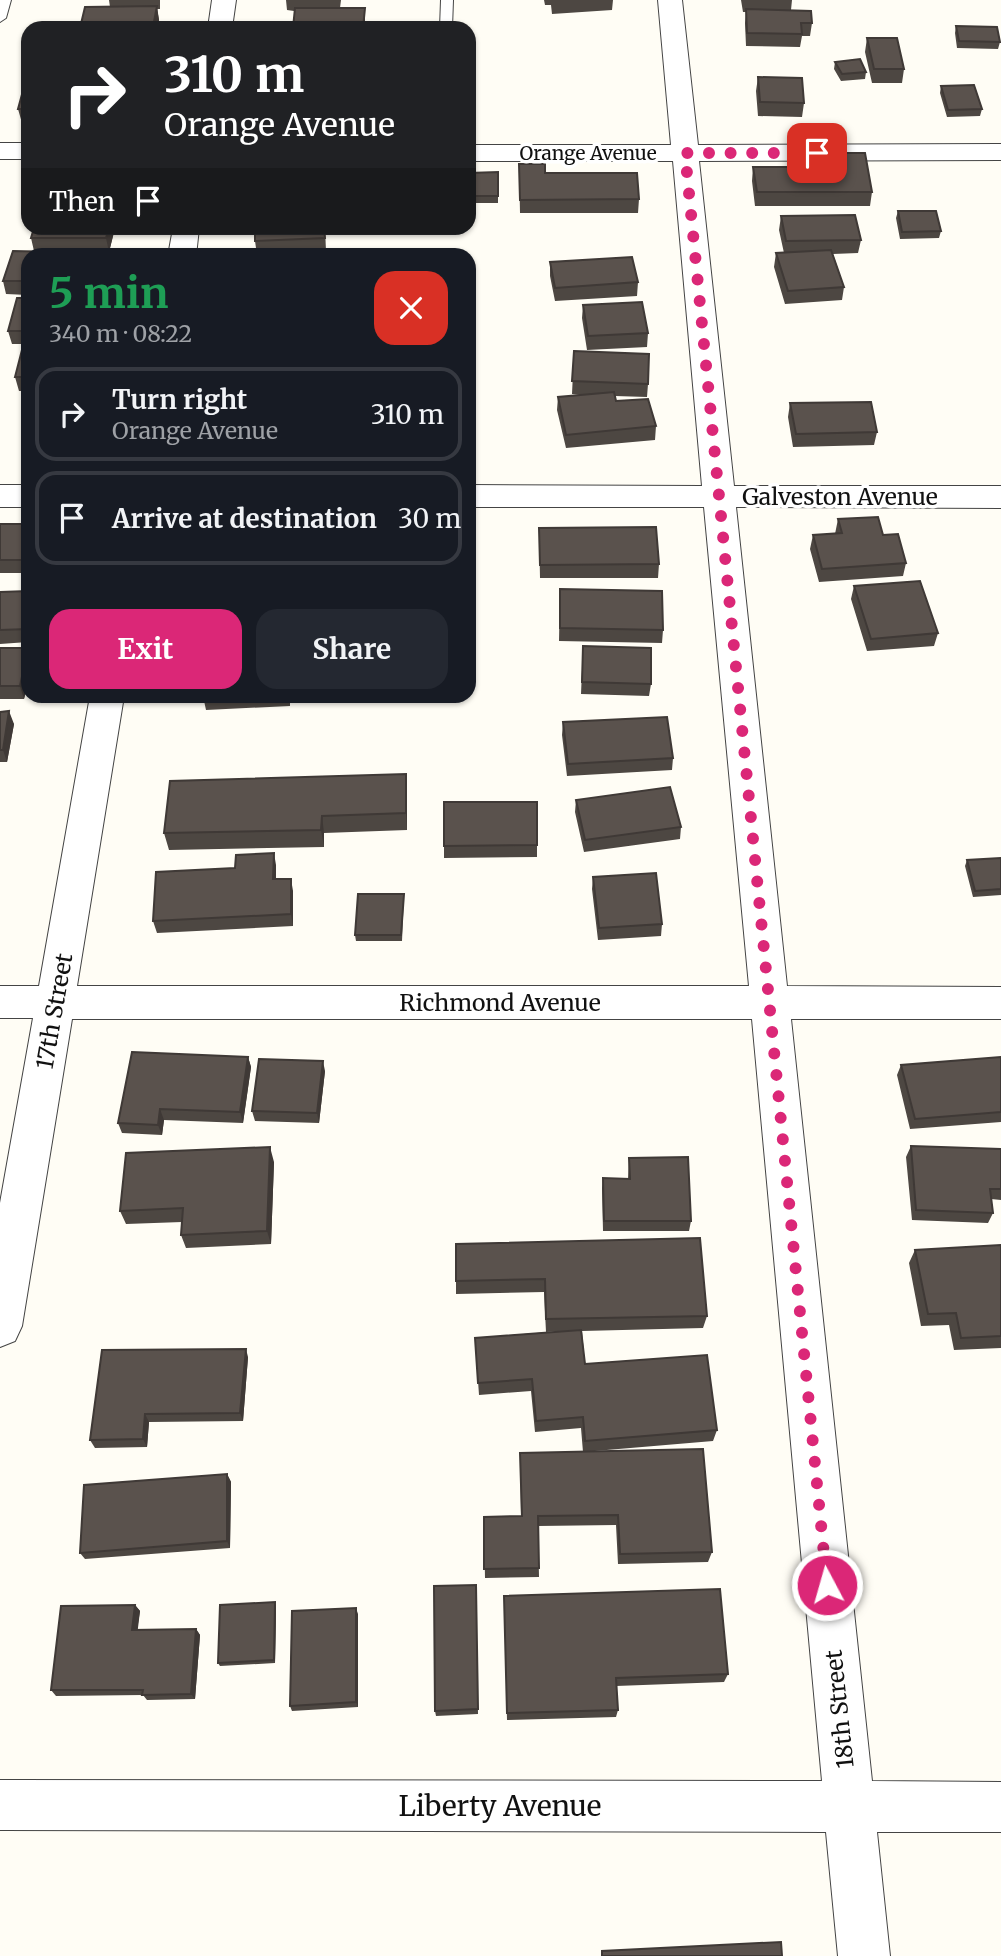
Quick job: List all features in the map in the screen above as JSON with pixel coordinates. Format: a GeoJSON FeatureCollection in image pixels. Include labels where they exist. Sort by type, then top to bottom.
{"type":"FeatureCollection","features":[{"type":"Feature","properties":{"kind":"street"},"geometry":{"type":"LineString","coordinates":[[221,21],[225,0]]}},
{"type":"Feature","properties":{"kind":"street","name":"18th Street"},"geometry":{"type":"LineString","coordinates":[[670,0],[863,1956]]}},
{"type":"Feature","properties":{"kind":"street"},"geometry":{"type":"LineString","coordinates":[[0,151],[21,151]]}},
{"type":"Feature","properties":{"kind":"street","name":"Orange Avenue"},"geometry":{"type":"LineString","coordinates":[[476,153],[1001,152]]}},
{"type":"Feature","properties":{"kind":"street"},"geometry":{"type":"LineString","coordinates":[[0,496],[21,496]]}},
{"type":"Feature","properties":{"kind":"street","name":"Galveston Avenue"},"geometry":{"type":"LineString","coordinates":[[476,496],[1001,497]]}},
{"type":"Feature","properties":{"kind":"street","name":"17th Street"},"geometry":{"type":"LineString","coordinates":[[0,1326],[106,703]]}},
{"type":"Feature","properties":{"kind":"street","name":"Richmond Avenue"},"geometry":{"type":"LineString","coordinates":[[0,1002],[1001,1003]]}},
{"type":"Feature","properties":{"kind":"street","name":"Liberty Avenue"},"geometry":{"type":"LineString","coordinates":[[0,1805],[1001,1807]]}},
{"type":"Feature","properties":{"kind":"lane"},"geometry":{"type":"LineString","coordinates":[[0,18],[5,0]]}},
{"type":"Feature","properties":{"kind":"lane"},"geometry":{"type":"LineString","coordinates":[[446,21],[447,0]]}},
{"type":"Feature","properties":{"kind":"building"},"geometry":{"type":"Polygon","coordinates":[[[157,6],[154,21],[82,21],[85,7],[157,6]]]}},
{"type":"Feature","properties":{"kind":"building"},"geometry":{"type":"Polygon","coordinates":[[[295,8],[365,8],[364,21],[294,21],[295,8]]]}},
{"type":"Feature","properties":{"kind":"building"},"geometry":{"type":"Polygon","coordinates":[[[746,9],[811,11],[812,23],[801,23],[802,34],[747,33],[746,9]]]}},
{"type":"Feature","properties":{"kind":"building"},"geometry":{"type":"Polygon","coordinates":[[[956,26],[997,27],[1000,42],[959,41],[956,26]]]}},
{"type":"Feature","properties":{"kind":"building"},"geometry":{"type":"Polygon","coordinates":[[[867,38],[897,38],[904,69],[874,69],[867,38]]]}},
{"type":"Feature","properties":{"kind":"building"},"geometry":{"type":"Polygon","coordinates":[[[860,59],[866,72],[842,74],[835,62],[860,59]]]}},
{"type":"Feature","properties":{"kind":"building"},"geometry":{"type":"Polygon","coordinates":[[[758,77],[802,78],[804,103],[760,102],[758,77]]]}},
{"type":"Feature","properties":{"kind":"building"},"geometry":{"type":"Polygon","coordinates":[[[974,85],[982,109],[948,110],[941,86],[974,85]]]}},
{"type":"Feature","properties":{"kind":"building"},"geometry":{"type":"Polygon","coordinates":[[[829,153],[865,153],[872,192],[757,192],[753,167],[831,167],[829,153]]]}},
{"type":"Feature","properties":{"kind":"building"},"geometry":{"type":"Polygon","coordinates":[[[519,164],[545,164],[545,173],[637,173],[639,199],[520,200],[519,164]]]}},
{"type":"Feature","properties":{"kind":"building"},"geometry":{"type":"Polygon","coordinates":[[[498,172],[498,196],[476,196],[476,173],[498,172]]]}},
{"type":"Feature","properties":{"kind":"building"},"geometry":{"type":"Polygon","coordinates":[[[898,211],[936,211],[941,231],[902,232],[898,211]]]}},
{"type":"Feature","properties":{"kind":"building"},"geometry":{"type":"Polygon","coordinates":[[[855,215],[861,240],[786,241],[781,216],[855,215]]]}},
{"type":"Feature","properties":{"kind":"building"},"geometry":{"type":"Polygon","coordinates":[[[32,235],[107,235],[106,238],[31,238],[32,235]]]}},
{"type":"Feature","properties":{"kind":"building"},"geometry":{"type":"Polygon","coordinates":[[[255,235],[325,235],[325,238],[255,241],[255,235]]]}},
{"type":"Feature","properties":{"kind":"building"},"geometry":{"type":"Polygon","coordinates":[[[831,250],[844,287],[788,291],[776,253],[831,250]]]}},
{"type":"Feature","properties":{"kind":"building"},"geometry":{"type":"Polygon","coordinates":[[[13,251],[21,251],[21,281],[3,281],[13,251]]]}},
{"type":"Feature","properties":{"kind":"building"},"geometry":{"type":"Polygon","coordinates":[[[632,257],[638,282],[555,288],[550,262],[632,257]]]}},
{"type":"Feature","properties":{"kind":"building"},"geometry":{"type":"Polygon","coordinates":[[[17,298],[21,298],[21,331],[8,331],[17,298]]]}},
{"type":"Feature","properties":{"kind":"building"},"geometry":{"type":"Polygon","coordinates":[[[642,302],[648,333],[588,336],[583,305],[642,302]]]}},
{"type":"Feature","properties":{"kind":"building"},"geometry":{"type":"Polygon","coordinates":[[[574,351],[649,354],[648,384],[572,381],[574,351]]]}},
{"type":"Feature","properties":{"kind":"building"},"geometry":{"type":"Polygon","coordinates":[[[21,354],[21,377],[15,377],[21,354]]]}},
{"type":"Feature","properties":{"kind":"building"},"geometry":{"type":"Polygon","coordinates":[[[614,392],[616,401],[648,399],[656,426],[566,435],[558,397],[614,392]]]}},
{"type":"Feature","properties":{"kind":"building"},"geometry":{"type":"Polygon","coordinates":[[[871,402],[877,432],[796,434],[790,403],[871,402]]]}},
{"type":"Feature","properties":{"kind":"building"},"geometry":{"type":"Polygon","coordinates":[[[878,517],[883,535],[898,534],[906,563],[822,569],[813,535],[842,533],[838,519],[878,517]]]}},
{"type":"Feature","properties":{"kind":"building"},"geometry":{"type":"Polygon","coordinates":[[[0,524],[21,524],[21,560],[0,560],[0,524]]]}},
{"type":"Feature","properties":{"kind":"building"},"geometry":{"type":"Polygon","coordinates":[[[656,527],[659,564],[540,565],[539,528],[656,527]]]}},
{"type":"Feature","properties":{"kind":"building"},"geometry":{"type":"Polygon","coordinates":[[[920,581],[938,633],[871,639],[854,586],[920,581]]]}},
{"type":"Feature","properties":{"kind":"building"},"geometry":{"type":"Polygon","coordinates":[[[560,589],[662,591],[663,630],[560,628],[560,589]]]}},
{"type":"Feature","properties":{"kind":"building"},"geometry":{"type":"Polygon","coordinates":[[[21,591],[21,629],[0,630],[0,592],[21,591]]]}},
{"type":"Feature","properties":{"kind":"building"},"geometry":{"type":"Polygon","coordinates":[[[583,646],[651,648],[651,684],[582,682],[583,646]]]}},
{"type":"Feature","properties":{"kind":"building"},"geometry":{"type":"Polygon","coordinates":[[[0,648],[21,648],[20,686],[0,686],[0,648]]]}},
{"type":"Feature","properties":{"kind":"building"},"geometry":{"type":"Polygon","coordinates":[[[9,711],[3,750],[0,750],[0,712],[9,711]]]}},
{"type":"Feature","properties":{"kind":"building"},"geometry":{"type":"Polygon","coordinates":[[[667,717],[673,758],[568,764],[563,722],[667,717]]]}},
{"type":"Feature","properties":{"kind":"building"},"geometry":{"type":"Polygon","coordinates":[[[406,774],[406,813],[322,816],[321,830],[164,833],[170,781],[406,774]]]}},
{"type":"Feature","properties":{"kind":"building"},"geometry":{"type":"Polygon","coordinates":[[[670,787],[681,827],[585,840],[576,800],[670,787]]]}},
{"type":"Feature","properties":{"kind":"building"},"geometry":{"type":"Polygon","coordinates":[[[444,802],[537,802],[537,845],[444,846],[444,802]]]}},
{"type":"Feature","properties":{"kind":"building"},"geometry":{"type":"Polygon","coordinates":[[[274,853],[273,879],[291,879],[291,914],[153,921],[156,872],[235,868],[236,855],[274,853]]]}},
{"type":"Feature","properties":{"kind":"building"},"geometry":{"type":"Polygon","coordinates":[[[1001,858],[1001,889],[975,891],[967,860],[1001,858]]]}},
{"type":"Feature","properties":{"kind":"building"},"geometry":{"type":"Polygon","coordinates":[[[656,873],[662,924],[599,928],[593,877],[656,873]]]}},
{"type":"Feature","properties":{"kind":"building"},"geometry":{"type":"Polygon","coordinates":[[[358,894],[404,894],[401,935],[355,935],[358,894]]]}},
{"type":"Feature","properties":{"kind":"building"},"geometry":{"type":"Polygon","coordinates":[[[132,1052],[248,1057],[240,1112],[160,1109],[158,1125],[118,1123],[132,1052]]]}},
{"type":"Feature","properties":{"kind":"building"},"geometry":{"type":"Polygon","coordinates":[[[1001,1057],[1001,1112],[915,1119],[901,1065],[1001,1057]]]}},
{"type":"Feature","properties":{"kind":"building"},"geometry":{"type":"Polygon","coordinates":[[[259,1059],[323,1061],[317,1113],[252,1111],[259,1059]]]}},
{"type":"Feature","properties":{"kind":"building"},"geometry":{"type":"Polygon","coordinates":[[[911,1146],[1001,1149],[1001,1189],[990,1189],[993,1213],[916,1210],[911,1146]]]}},
{"type":"Feature","properties":{"kind":"building"},"geometry":{"type":"Polygon","coordinates":[[[270,1147],[267,1231],[181,1235],[183,1208],[120,1211],[126,1153],[270,1147]]]}},
{"type":"Feature","properties":{"kind":"building"},"geometry":{"type":"Polygon","coordinates":[[[688,1157],[691,1221],[604,1221],[603,1178],[630,1179],[629,1158],[688,1157]]]}},
{"type":"Feature","properties":{"kind":"building"},"geometry":{"type":"Polygon","coordinates":[[[700,1238],[707,1316],[546,1319],[545,1279],[456,1281],[456,1244],[700,1238]]]}},
{"type":"Feature","properties":{"kind":"building"},"geometry":{"type":"Polygon","coordinates":[[[1001,1245],[1001,1336],[961,1338],[956,1313],[928,1314],[915,1250],[1001,1245]]]}},
{"type":"Feature","properties":{"kind":"building"},"geometry":{"type":"Polygon","coordinates":[[[581,1330],[585,1364],[707,1355],[717,1430],[585,1441],[583,1417],[536,1421],[532,1379],[478,1383],[475,1338],[581,1330]]]}},
{"type":"Feature","properties":{"kind":"building"},"geometry":{"type":"Polygon","coordinates":[[[246,1349],[240,1413],[145,1414],[143,1439],[90,1440],[102,1350],[246,1349]]]}},
{"type":"Feature","properties":{"kind":"building"},"geometry":{"type":"Polygon","coordinates":[[[703,1449],[712,1552],[620,1554],[618,1515],[538,1516],[539,1568],[484,1569],[484,1517],[522,1516],[520,1453],[703,1449]]]}},
{"type":"Feature","properties":{"kind":"building"},"geometry":{"type":"Polygon","coordinates":[[[227,1474],[227,1541],[80,1553],[84,1485],[227,1474]]]}},
{"type":"Feature","properties":{"kind":"building"},"geometry":{"type":"Polygon","coordinates":[[[476,1585],[478,1709],[435,1711],[434,1586],[476,1585]]]}},
{"type":"Feature","properties":{"kind":"building"},"geometry":{"type":"Polygon","coordinates":[[[720,1589],[728,1674],[616,1678],[618,1710],[507,1713],[504,1596],[720,1589]]]}},
{"type":"Feature","properties":{"kind":"building"},"geometry":{"type":"Polygon","coordinates":[[[275,1602],[274,1660],[218,1663],[220,1605],[275,1602]]]}},
{"type":"Feature","properties":{"kind":"building"},"geometry":{"type":"Polygon","coordinates":[[[135,1605],[132,1630],[196,1629],[191,1694],[142,1695],[143,1690],[51,1690],[61,1606],[135,1605]]]}},
{"type":"Feature","properties":{"kind":"building"},"geometry":{"type":"Polygon","coordinates":[[[356,1608],[356,1702],[290,1706],[292,1611],[356,1608]]]}},
{"type":"Feature","properties":{"kind":"building"},"geometry":{"type":"Polygon","coordinates":[[[781,1942],[782,1956],[602,1956],[602,1951],[781,1942]]]}},
{"type":"Feature","properties":{"kind":"route"},"geometry":{"type":"LineString","coordinates":[[817,153],[685,153],[827,1585]]}}]}
